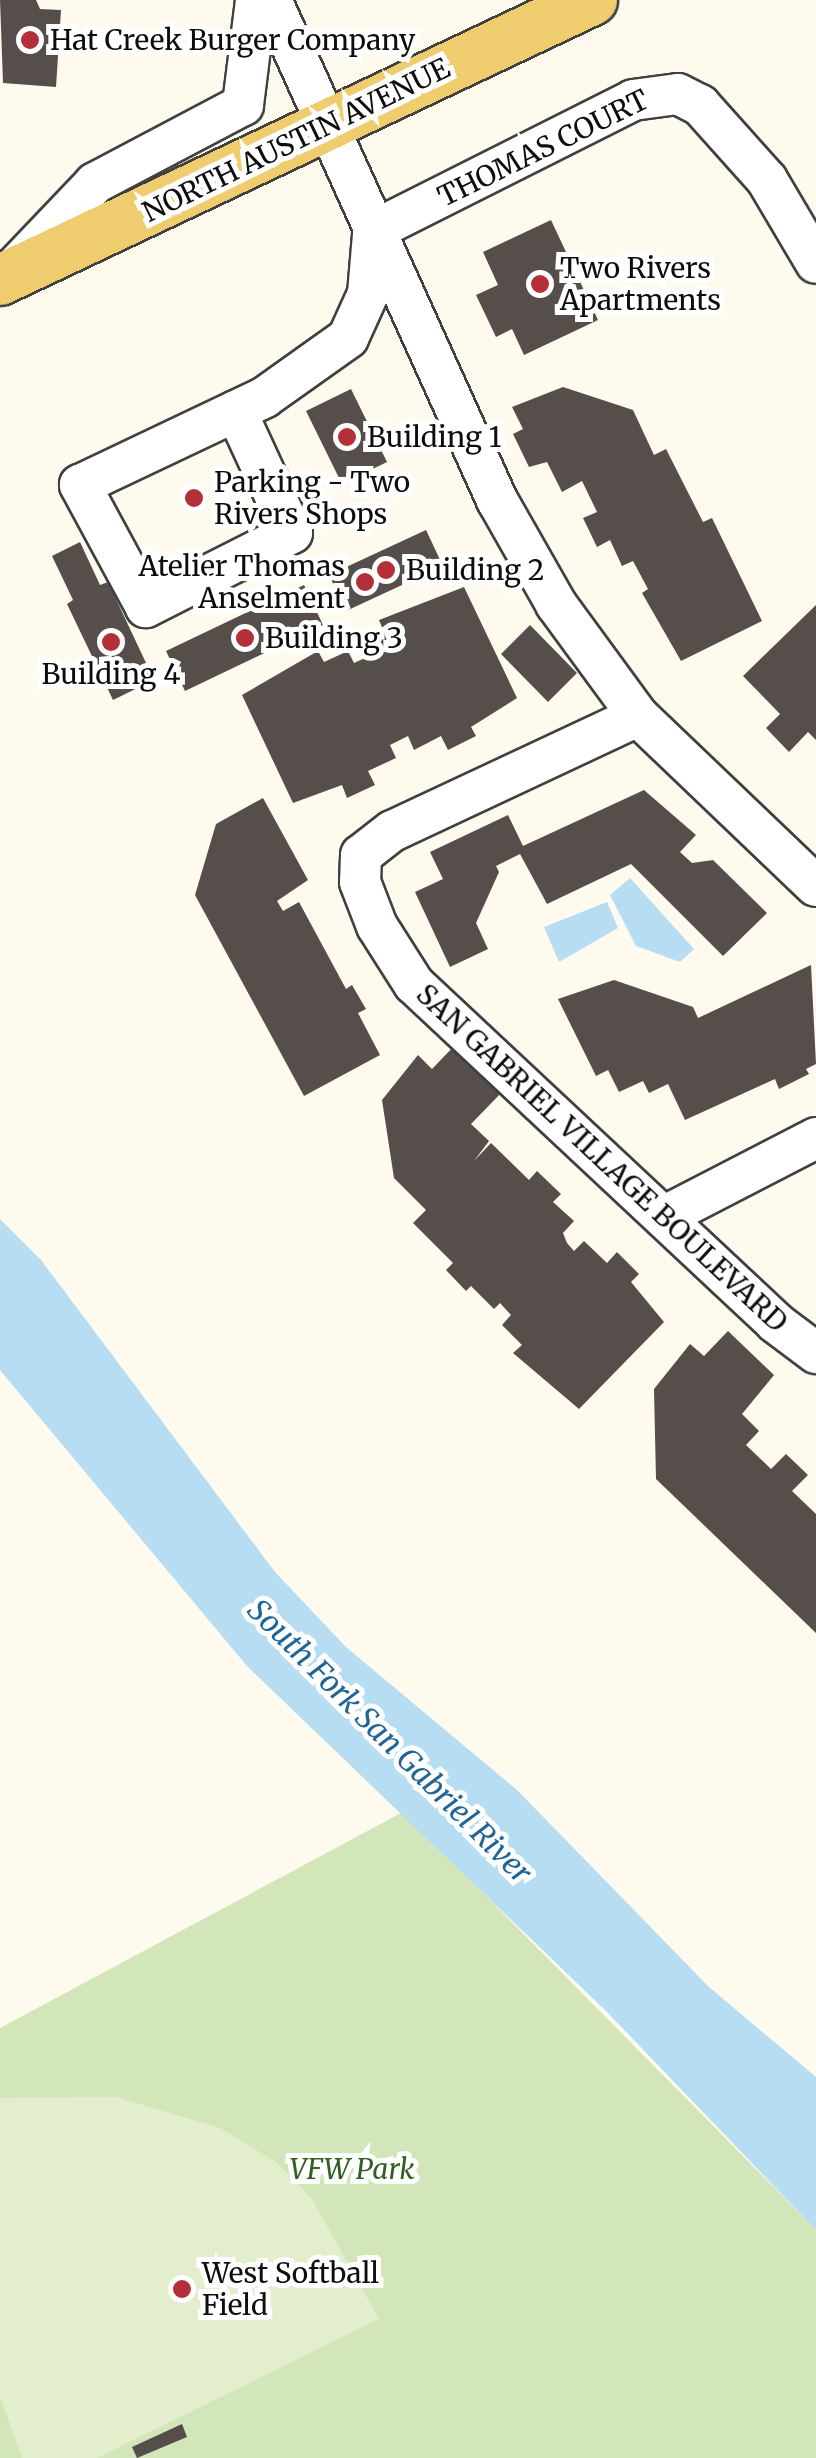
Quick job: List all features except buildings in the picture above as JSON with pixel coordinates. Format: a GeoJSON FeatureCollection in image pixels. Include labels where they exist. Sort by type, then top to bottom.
{"type":"FeatureCollection","features":[{"type":"Feature","properties":{"kind":"main road","name":"NORTH AUSTIN AVENUE"},"geometry":{"type":"LineString","coordinates":[[2,279],[592,0]]}},
{"type":"Feature","properties":{"kind":"street"},"geometry":{"type":"LineString","coordinates":[[2,279],[95,183],[242,105],[256,0]]}},
{"type":"Feature","properties":{"kind":"street"},"geometry":{"type":"LineString","coordinates":[[271,0],[497,500],[556,604],[638,716],[816,886]]}},
{"type":"Feature","properties":{"kind":"street","name":"THOMAS COURT"},"geometry":{"type":"LineString","coordinates":[[373,231],[633,100],[678,94],[700,105],[767,180],[816,263]]}},
{"type":"Feature","properties":{"kind":"street"},"geometry":{"type":"LineString","coordinates":[[236,411],[292,533],[146,607],[80,485],[236,411],[348,338],[368,294],[373,231]]}},
{"type":"Feature","properties":{"kind":"street","name":"SAN GABRIEL VILLAGE BOULEVARD"},"geometry":{"type":"LineString","coordinates":[[638,716],[392,831],[360,855],[360,882],[377,926],[414,984],[776,1323],[816,1352]]}},
{"type":"Feature","properties":{"kind":"street"},"geometry":{"type":"LineString","coordinates":[[666,1216],[816,1138]]}},
{"type":"Feature","properties":{"kind":"green space","name":"VFW Park"},"geometry":{"type":"Polygon","coordinates":[[[403,1812],[816,2230],[816,2458],[0,2458],[0,2028],[403,1812]]]}},
{"type":"Feature","properties":{"kind":"green space","name":"West Softball Field"},"geometry":{"type":"Polygon","coordinates":[[[116,2097],[220,2128],[276,2162],[312,2199],[379,2319],[97,2458],[22,2458],[0,2396],[0,2098],[116,2097]]]}},
{"type":"Feature","properties":{"kind":"water"},"geometry":{"type":"Polygon","coordinates":[[[630,878],[694,949],[680,962],[636,946],[610,895],[630,878]]]}},
{"type":"Feature","properties":{"kind":"water"},"geometry":{"type":"Polygon","coordinates":[[[607,902],[618,928],[559,962],[544,927],[607,902]]]}},
{"type":"Feature","properties":{"kind":"water","name":"South Fork San Gabriel River"},"geometry":{"type":"Polygon","coordinates":[[[0,1219],[41,1260],[275,1572],[346,1647],[517,1790],[709,1987],[816,2077],[816,2230],[607,2012],[247,1666],[0,1370],[0,1219]]]}},
{"type":"Feature","properties":{"kind":"place","name":"Hat Creek Burger Company"},"geometry":{"type":"Point","coordinates":[30,40]}},
{"type":"Feature","properties":{"kind":"place","name":"Two Rivers Apartments"},"geometry":{"type":"Point","coordinates":[540,284]}},
{"type":"Feature","properties":{"kind":"place","name":"Building 1"},"geometry":{"type":"Point","coordinates":[347,437]}},
{"type":"Feature","properties":{"kind":"place","name":"Parking - Two Rivers Shops"},"geometry":{"type":"Point","coordinates":[194,498]}},
{"type":"Feature","properties":{"kind":"place","name":"Building 2"},"geometry":{"type":"Point","coordinates":[386,570]}},
{"type":"Feature","properties":{"kind":"place","name":"Atelier Thomas Anselment"},"geometry":{"type":"Point","coordinates":[365,582]}},
{"type":"Feature","properties":{"kind":"place","name":"Building 3"},"geometry":{"type":"Point","coordinates":[245,638]}},
{"type":"Feature","properties":{"kind":"place","name":"Building 4"},"geometry":{"type":"Point","coordinates":[111,642]}},
{"type":"Feature","properties":{"kind":"place","name":"West Softball Field"},"geometry":{"type":"Point","coordinates":[182,2289]}}]}
